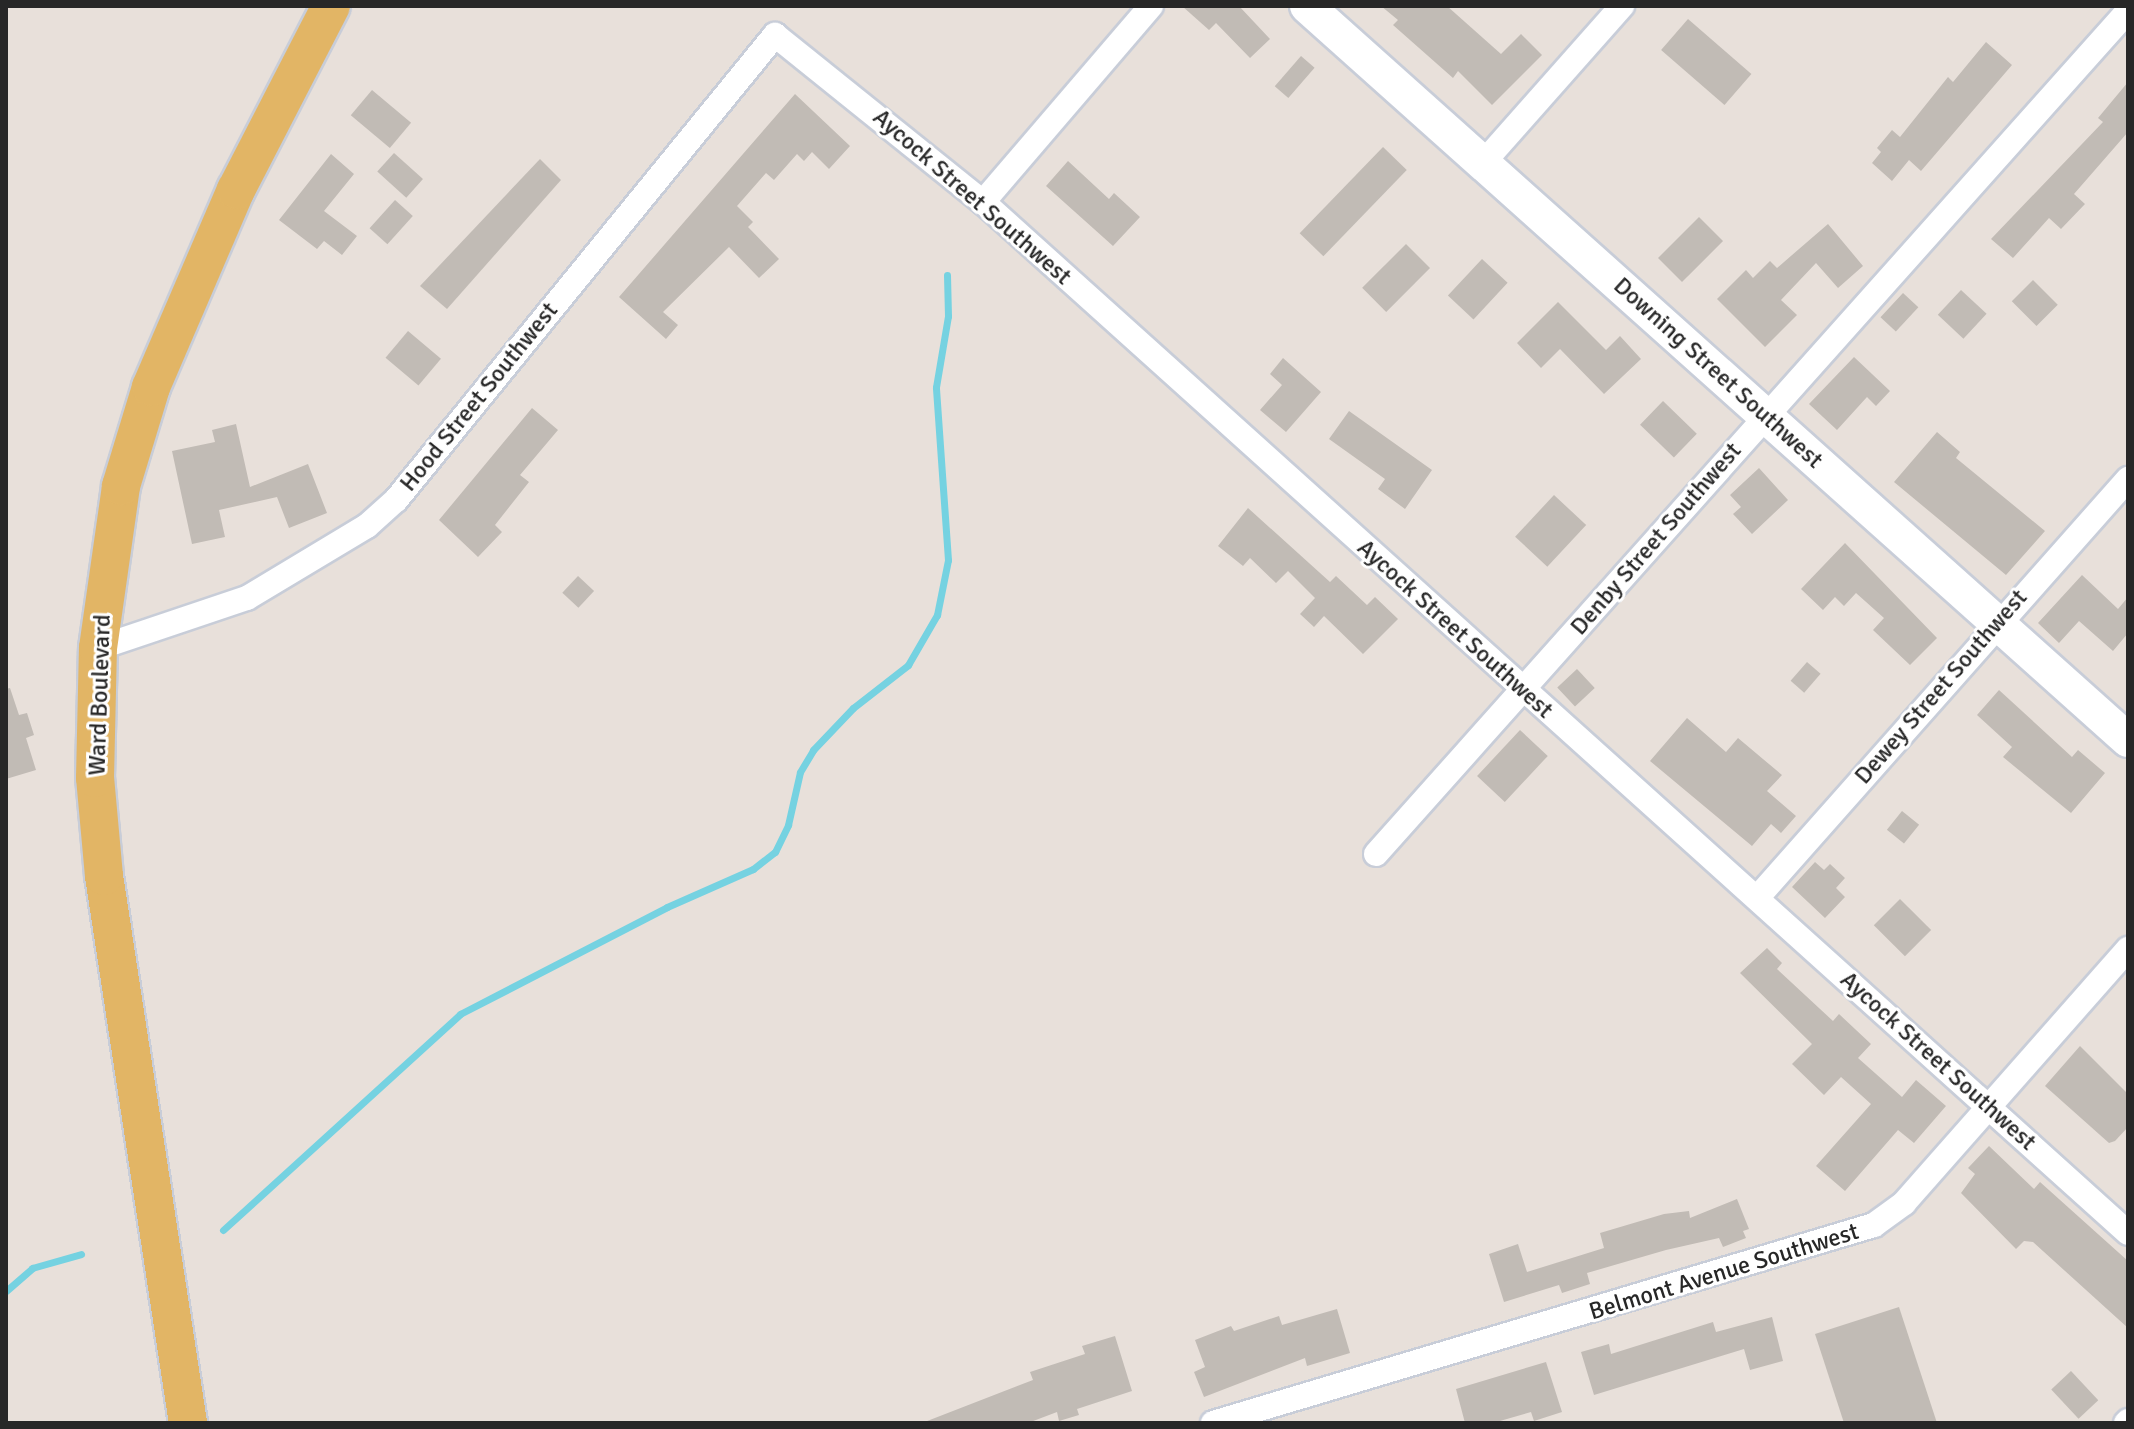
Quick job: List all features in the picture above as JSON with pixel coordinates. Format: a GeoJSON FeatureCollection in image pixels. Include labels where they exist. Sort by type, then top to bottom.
{"type":"FeatureCollection","features":[{"type":"Feature","properties":{"kind":"main road","name":"Ward Boulevard"},"geometry":{"type":"LineString","coordinates":[[188,1423],[104,876],[95,778],[98,648],[121,486],[151,387],[236,190],[331,6]]}},
{"type":"Feature","properties":{"kind":"street"},"geometry":{"type":"LineString","coordinates":[[983,202],[1151,6]]}},
{"type":"Feature","properties":{"kind":"street","name":"Downing Street Southwest"},"geometry":{"type":"LineString","coordinates":[[1307,6],[2128,740]]}},
{"type":"Feature","properties":{"kind":"street"},"geometry":{"type":"LineString","coordinates":[[1483,163],[1622,6]]}},
{"type":"Feature","properties":{"kind":"street","name":"Denby Street Southwest"},"geometry":{"type":"LineString","coordinates":[[1376,854],[2128,11]]}},
{"type":"Feature","properties":{"kind":"street","name":"Hood Street Southwest"},"geometry":{"type":"LineString","coordinates":[[98,648],[247,598],[367,526],[396,500],[775,35]]}},
{"type":"Feature","properties":{"kind":"street","name":"Aycock Street Southwest"},"geometry":{"type":"LineString","coordinates":[[775,35],[983,202],[2128,1233]]}},
{"type":"Feature","properties":{"kind":"street","name":"Dewey Street Southwest"},"geometry":{"type":"LineString","coordinates":[[1757,898],[1997,622],[2128,479]]}},
{"type":"Feature","properties":{"kind":"street","name":"Belmont Avenue Southwest"},"geometry":{"type":"LineString","coordinates":[[1213,1423],[1854,1235],[1904,1203],[2128,949]]}},
{"type":"Feature","properties":{"kind":"building"},"geometry":{"type":"Polygon","coordinates":[[[1182,6],[1239,6],[1270,39],[1250,58],[1216,23],[1209,30],[1182,6]]]}},
{"type":"Feature","properties":{"kind":"building"},"geometry":{"type":"Polygon","coordinates":[[[1381,6],[1447,6],[1501,54],[1521,34],[1542,55],[1492,105],[1458,71],[1453,78],[1393,25],[1398,20],[1381,6]]]}},
{"type":"Feature","properties":{"kind":"building"},"geometry":{"type":"Polygon","coordinates":[[[1688,19],[1751,74],[1724,105],[1661,50],[1688,19]]]}},
{"type":"Feature","properties":{"kind":"building"},"geometry":{"type":"Polygon","coordinates":[[[1986,42],[2012,65],[1921,171],[1909,160],[1892,181],[1872,163],[1881,152],[1877,148],[1892,130],[1900,137],[1948,77],[1953,82],[1986,42]]]}},
{"type":"Feature","properties":{"kind":"building"},"geometry":{"type":"Polygon","coordinates":[[[1301,56],[1315,68],[1288,98],[1275,86],[1301,56]]]}},
{"type":"Feature","properties":{"kind":"building"},"geometry":{"type":"Polygon","coordinates":[[[2128,82],[2128,132],[2074,194],[2085,204],[2061,229],[2049,218],[2013,258],[1991,239],[2103,122],[2098,118],[2128,82]]]}},
{"type":"Feature","properties":{"kind":"building"},"geometry":{"type":"Polygon","coordinates":[[[372,90],[411,123],[390,148],[351,115],[372,90]]]}},
{"type":"Feature","properties":{"kind":"building"},"geometry":{"type":"Polygon","coordinates":[[[795,94],[850,146],[829,169],[812,152],[804,161],[797,154],[774,180],[766,173],[737,206],[753,222],[748,227],[779,259],[759,278],[729,247],[663,312],[678,325],[666,339],[619,297],[795,94]]]}},
{"type":"Feature","properties":{"kind":"building"},"geometry":{"type":"Polygon","coordinates":[[[1383,147],[1407,170],[1323,256],[1300,233],[1383,147]]]}},
{"type":"Feature","properties":{"kind":"building"},"geometry":{"type":"Polygon","coordinates":[[[394,153],[423,179],[406,198],[377,172],[394,153]]]}},
{"type":"Feature","properties":{"kind":"building"},"geometry":{"type":"Polygon","coordinates":[[[331,154],[354,174],[324,211],[357,236],[342,255],[324,241],[317,249],[279,220],[331,154]]]}},
{"type":"Feature","properties":{"kind":"building"},"geometry":{"type":"Polygon","coordinates":[[[540,159],[561,180],[447,309],[420,286],[540,159]]]}},
{"type":"Feature","properties":{"kind":"building"},"geometry":{"type":"Polygon","coordinates":[[[1068,161],[1109,199],[1114,193],[1140,217],[1113,246],[1046,186],[1068,161]]]}},
{"type":"Feature","properties":{"kind":"building"},"geometry":{"type":"Polygon","coordinates":[[[395,200],[413,216],[387,244],[370,228],[395,200]]]}},
{"type":"Feature","properties":{"kind":"building"},"geometry":{"type":"Polygon","coordinates":[[[1699,217],[1723,241],[1682,282],[1658,258],[1699,217]]]}},
{"type":"Feature","properties":{"kind":"building"},"geometry":{"type":"Polygon","coordinates":[[[1828,224],[1863,266],[1838,288],[1816,263],[1781,300],[1797,315],[1765,347],[1717,299],[1746,270],[1753,278],[1770,261],[1777,268],[1828,224]]]}},
{"type":"Feature","properties":{"kind":"building"},"geometry":{"type":"Polygon","coordinates":[[[1406,244],[1430,268],[1386,312],[1362,288],[1406,244]]]}},
{"type":"Feature","properties":{"kind":"building"},"geometry":{"type":"Polygon","coordinates":[[[1482,259],[1508,283],[1473,319],[1448,296],[1482,259]]]}},
{"type":"Feature","properties":{"kind":"building"},"geometry":{"type":"Polygon","coordinates":[[[2033,280],[2058,305],[2037,326],[2012,301],[2033,280]]]}},
{"type":"Feature","properties":{"kind":"building"},"geometry":{"type":"Polygon","coordinates":[[[1961,290],[1987,314],[1963,339],[1938,315],[1961,290]]]}},
{"type":"Feature","properties":{"kind":"building"},"geometry":{"type":"Polygon","coordinates":[[[1903,293],[1918,307],[1896,331],[1880,317],[1903,293]]]}},
{"type":"Feature","properties":{"kind":"building"},"geometry":{"type":"Polygon","coordinates":[[[1558,302],[1606,350],[1620,336],[1641,359],[1604,394],[1560,349],[1541,368],[1517,343],[1558,302]]]}},
{"type":"Feature","properties":{"kind":"building"},"geometry":{"type":"Polygon","coordinates":[[[408,331],[441,359],[418,385],[386,358],[408,331]]]}},
{"type":"Feature","properties":{"kind":"building"},"geometry":{"type":"Polygon","coordinates":[[[1854,357],[1890,391],[1876,406],[1867,397],[1837,430],[1809,404],[1854,357]]]}},
{"type":"Feature","properties":{"kind":"building"},"geometry":{"type":"Polygon","coordinates":[[[1283,358],[1321,392],[1286,432],[1260,410],[1282,385],[1270,374],[1283,358]]]}},
{"type":"Feature","properties":{"kind":"building"},"geometry":{"type":"Polygon","coordinates":[[[1663,401],[1697,434],[1674,457],[1640,425],[1663,401]]]}},
{"type":"Feature","properties":{"kind":"building"},"geometry":{"type":"Polygon","coordinates":[[[532,408],[558,430],[520,475],[529,482],[495,525],[502,532],[478,557],[439,520],[532,408]]]}},
{"type":"Feature","properties":{"kind":"building"},"geometry":{"type":"Polygon","coordinates":[[[1349,411],[1432,470],[1405,509],[1378,489],[1385,479],[1329,439],[1349,411]]]}},
{"type":"Feature","properties":{"kind":"building"},"geometry":{"type":"Polygon","coordinates":[[[236,424],[250,487],[308,464],[327,513],[289,528],[277,497],[219,510],[225,537],[192,544],[172,451],[215,442],[212,430],[236,424]]]}},
{"type":"Feature","properties":{"kind":"building"},"geometry":{"type":"Polygon","coordinates":[[[1937,432],[1960,452],[1956,458],[2045,531],[2006,575],[1894,482],[1937,432]]]}},
{"type":"Feature","properties":{"kind":"building"},"geometry":{"type":"Polygon","coordinates":[[[1759,468],[1788,500],[1752,534],[1733,514],[1741,507],[1730,495],[1759,468]]]}},
{"type":"Feature","properties":{"kind":"building"},"geometry":{"type":"Polygon","coordinates":[[[1554,495],[1586,525],[1547,567],[1515,537],[1554,495]]]}},
{"type":"Feature","properties":{"kind":"building"},"geometry":{"type":"Polygon","coordinates":[[[1248,508],[1330,582],[1336,576],[1367,605],[1375,597],[1398,619],[1363,654],[1324,616],[1314,627],[1300,614],[1315,598],[1288,571],[1276,583],[1250,558],[1243,566],[1218,546],[1248,508]]]}},
{"type":"Feature","properties":{"kind":"building"},"geometry":{"type":"Polygon","coordinates":[[[1845,543],[1937,638],[1910,665],[1873,630],[1884,618],[1856,593],[1844,606],[1835,597],[1823,610],[1801,589],[1845,543]]]}},
{"type":"Feature","properties":{"kind":"building"},"geometry":{"type":"Polygon","coordinates":[[[2082,575],[2118,609],[2128,597],[2128,633],[2113,651],[2079,621],[2059,643],[2038,623],[2082,575]]]}},
{"type":"Feature","properties":{"kind":"building"},"geometry":{"type":"Polygon","coordinates":[[[578,576],[594,591],[578,608],[562,593],[578,576]]]}},
{"type":"Feature","properties":{"kind":"building"},"geometry":{"type":"Polygon","coordinates":[[[1807,662],[1821,674],[1804,693],[1791,681],[1807,662]]]}},
{"type":"Feature","properties":{"kind":"building"},"geometry":{"type":"Polygon","coordinates":[[[1577,669],[1595,688],[1575,706],[1557,687],[1577,669]]]}},
{"type":"Feature","properties":{"kind":"building"},"geometry":{"type":"Polygon","coordinates":[[[10,688],[19,715],[27,713],[34,735],[26,738],[36,770],[6,779],[6,689],[10,688]]]}},
{"type":"Feature","properties":{"kind":"building"},"geometry":{"type":"Polygon","coordinates":[[[1999,690],[2072,757],[2078,750],[2105,773],[2071,813],[2003,757],[2012,747],[1977,715],[1999,690]]]}},
{"type":"Feature","properties":{"kind":"building"},"geometry":{"type":"Polygon","coordinates":[[[1687,718],[1726,752],[1738,738],[1782,775],[1767,791],[1796,816],[1781,833],[1771,824],[1752,846],[1650,761],[1687,718]]]}},
{"type":"Feature","properties":{"kind":"building"},"geometry":{"type":"Polygon","coordinates":[[[1520,730],[1548,756],[1505,802],[1477,776],[1520,730]]]}},
{"type":"Feature","properties":{"kind":"building"},"geometry":{"type":"Polygon","coordinates":[[[1902,811],[1919,825],[1904,843],[1887,830],[1902,811]]]}},
{"type":"Feature","properties":{"kind":"building"},"geometry":{"type":"Polygon","coordinates":[[[1815,862],[1824,870],[1830,864],[1845,878],[1836,888],[1845,897],[1825,918],[1792,887],[1815,862]]]}},
{"type":"Feature","properties":{"kind":"building"},"geometry":{"type":"Polygon","coordinates":[[[1900,899],[1931,930],[1905,956],[1874,925],[1900,899]]]}},
{"type":"Feature","properties":{"kind":"building"},"geometry":{"type":"Polygon","coordinates":[[[1767,948],[1782,963],[1777,969],[1833,1021],[1839,1014],[1871,1044],[1858,1058],[1902,1097],[1916,1080],[1946,1106],[1914,1143],[1898,1130],[1845,1191],[1816,1166],[1871,1104],[1841,1077],[1824,1095],[1792,1064],[1812,1044],[1740,973],[1767,948]]]}},
{"type":"Feature","properties":{"kind":"building"},"geometry":{"type":"Polygon","coordinates":[[[2080,1046],[2128,1094],[2128,1127],[2109,1143],[2045,1086],[2080,1046]]]}},
{"type":"Feature","properties":{"kind":"building"},"geometry":{"type":"Polygon","coordinates":[[[1989,1146],[2034,1189],[2040,1182],[2128,1261],[2128,1328],[2033,1242],[2024,1241],[2016,1249],[1961,1193],[1975,1174],[1968,1168],[1989,1146]]]}},
{"type":"Feature","properties":{"kind":"building"},"geometry":{"type":"Polygon","coordinates":[[[1737,1199],[1749,1229],[1743,1231],[1746,1238],[1723,1247],[1719,1238],[1666,1250],[1587,1273],[1590,1284],[1562,1293],[1559,1285],[1504,1302],[1489,1254],[1518,1244],[1527,1272],[1604,1248],[1600,1233],[1664,1214],[1689,1211],[1690,1218],[1737,1199]]]}},
{"type":"Feature","properties":{"kind":"building"},"geometry":{"type":"Polygon","coordinates":[[[1899,1307],[1937,1423],[1844,1423],[1815,1334],[1899,1307]]]}},
{"type":"Feature","properties":{"kind":"building"},"geometry":{"type":"Polygon","coordinates":[[[1337,1309],[1350,1353],[1307,1366],[1305,1358],[1204,1397],[1194,1372],[1205,1367],[1195,1340],[1231,1326],[1234,1331],[1279,1316],[1282,1325],[1337,1309]]]}},
{"type":"Feature","properties":{"kind":"building"},"geometry":{"type":"Polygon","coordinates":[[[1772,1317],[1783,1361],[1750,1370],[1744,1349],[1594,1395],[1581,1352],[1609,1344],[1611,1354],[1713,1322],[1716,1332],[1772,1317]]]}},
{"type":"Feature","properties":{"kind":"building"},"geometry":{"type":"Polygon","coordinates":[[[1115,1336],[1132,1391],[1077,1409],[1079,1415],[1059,1421],[1057,1412],[1028,1423],[922,1423],[1033,1380],[1030,1372],[1085,1354],[1082,1346],[1115,1336]]]}},
{"type":"Feature","properties":{"kind":"building"},"geometry":{"type":"Polygon","coordinates":[[[1546,1362],[1562,1412],[1534,1421],[1531,1412],[1493,1423],[1465,1423],[1456,1389],[1546,1362]]]}},
{"type":"Feature","properties":{"kind":"building"},"geometry":{"type":"Polygon","coordinates":[[[2071,1371],[2098,1400],[2079,1419],[2051,1389],[2071,1371]]]}},
{"type":"Feature","properties":{"kind":"waterway"},"geometry":{"type":"LineString","coordinates":[[223,1230],[460,1014],[667,907],[753,869],[775,852],[788,825],[800,772],[813,750],[853,708],[908,665],[937,615],[948,560],[936,387],[948,316],[947,275]]}},
{"type":"Feature","properties":{"kind":"waterway"},"geometry":{"type":"LineString","coordinates":[[6,1291],[32,1268],[81,1254]]}}]}
